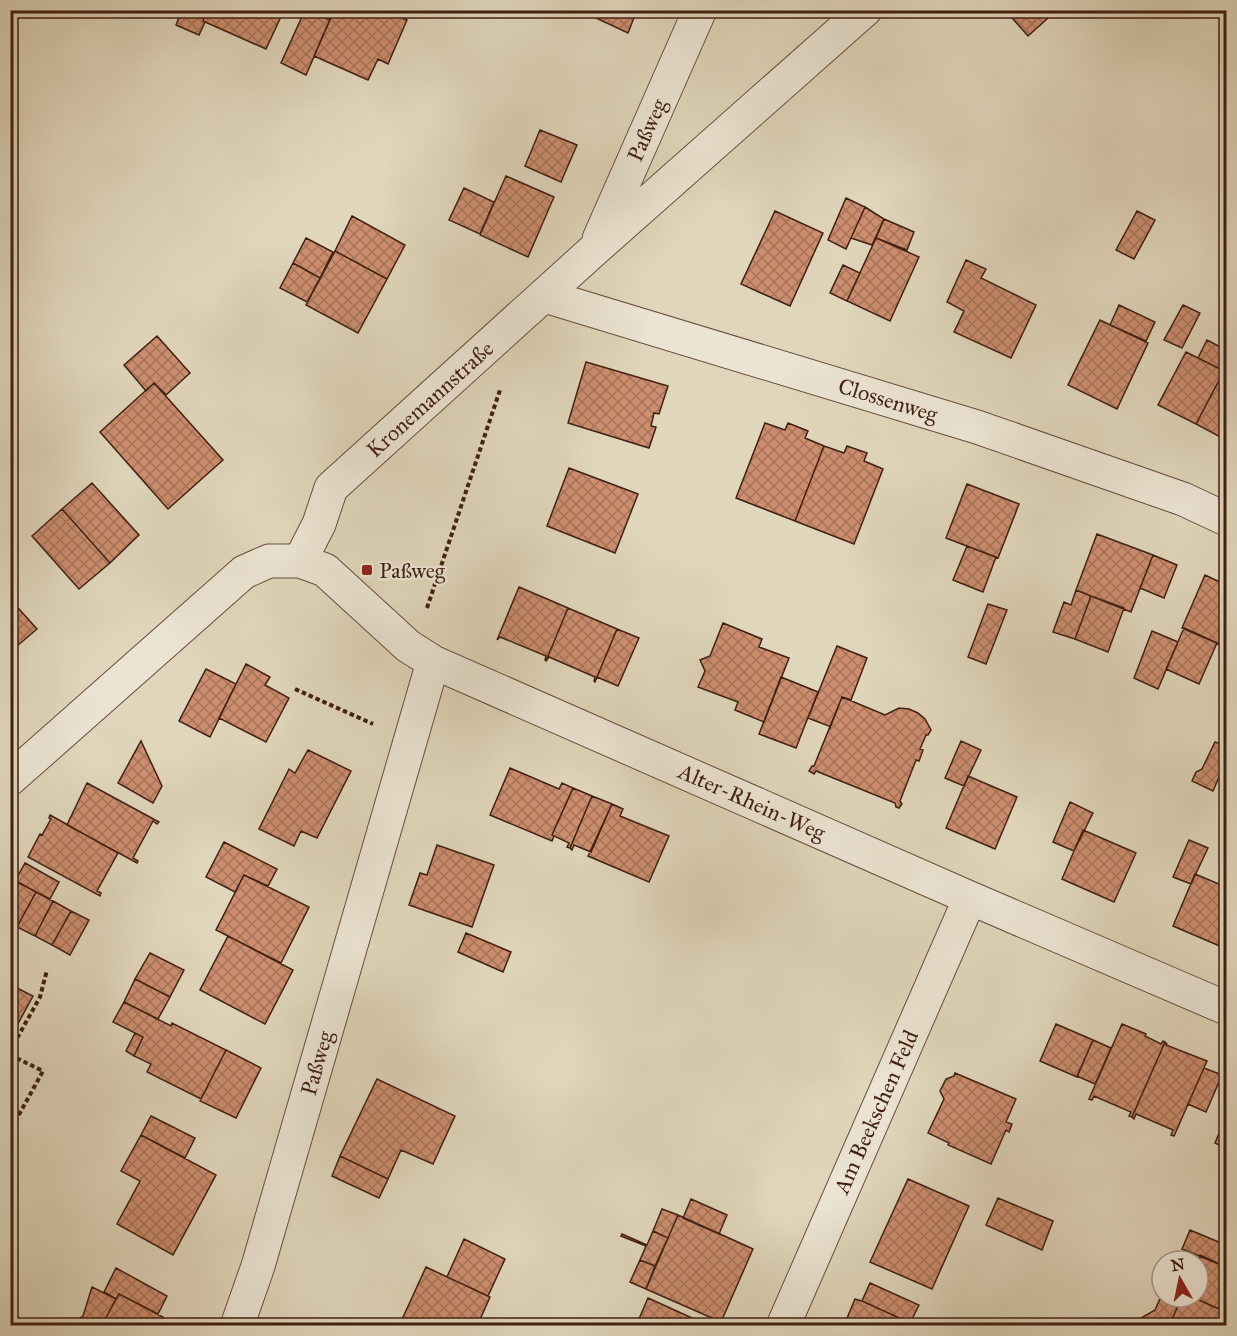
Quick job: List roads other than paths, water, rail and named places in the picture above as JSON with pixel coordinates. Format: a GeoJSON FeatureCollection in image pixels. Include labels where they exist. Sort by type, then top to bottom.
{"type":"FeatureCollection","features":[{"type":"Feature","properties":{"kind":"street","name":"Paßweg"},"geometry":{"type":"LineString","coordinates":[[595,249],[700,10]]}},
{"type":"Feature","properties":{"kind":"street","name":"Kronemannstraße"},"geometry":{"type":"LineString","coordinates":[[300,561],[319,524],[331,489],[595,249],[865,10]]}},
{"type":"Feature","properties":{"kind":"street","name":"Clossenweg"},"geometry":{"type":"LineString","coordinates":[[545,296],[977,427],[1183,499],[1227,519]]}},
{"type":"Feature","properties":{"kind":"street"},"geometry":{"type":"LineString","coordinates":[[10,779],[244,572],[269,561],[300,561]]}},
{"type":"Feature","properties":{"kind":"street","name":"Alter-Rhein-Weg"},"geometry":{"type":"LineString","coordinates":[[300,561],[326,570],[420,654],[969,898],[1227,1008]]}},
{"type":"Feature","properties":{"kind":"street","name":"Paßweg"},"geometry":{"type":"LineString","coordinates":[[237,1326],[258,1266],[410,740],[420,654]]}},
{"type":"Feature","properties":{"kind":"street","name":"Am Beekschen Feld"},"geometry":{"type":"LineString","coordinates":[[783,1326],[969,898]]}},
{"type":"Feature","properties":{"kind":"place","name":"Paßweg"},"geometry":{"type":"Point","coordinates":[367,570]}}]}
